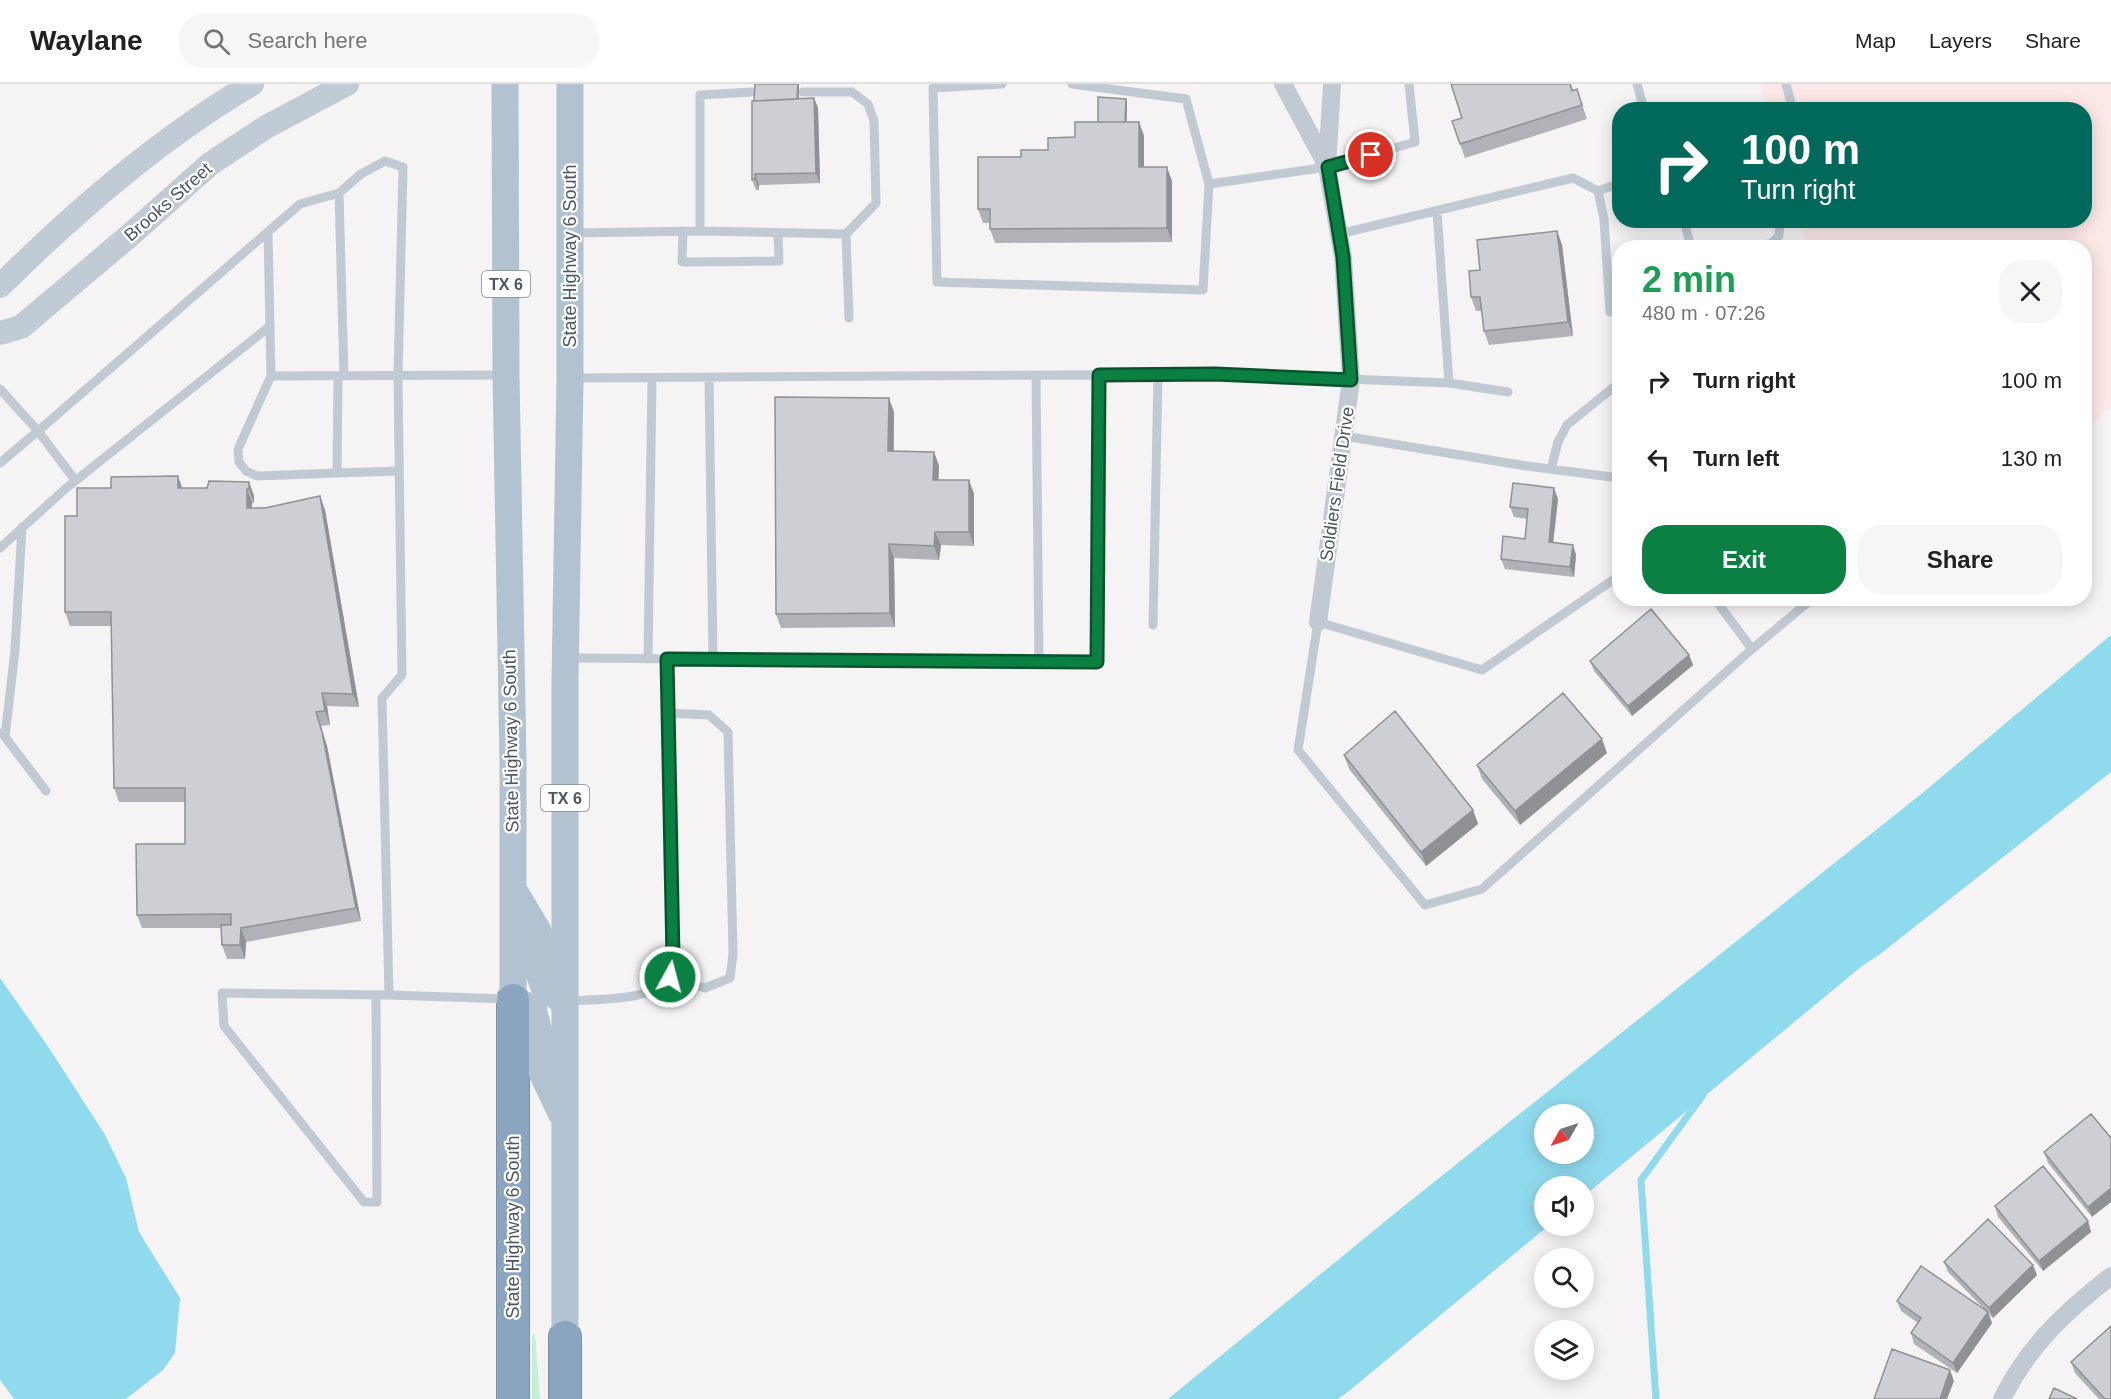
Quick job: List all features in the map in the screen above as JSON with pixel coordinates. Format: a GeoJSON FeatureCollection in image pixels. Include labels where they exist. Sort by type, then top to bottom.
{"type":"FeatureCollection","features":[{"type":"Feature","properties":{"kind":"highway","name":"State Highway 6 South"},"geometry":{"type":"LineString","coordinates":[[513,1000],[513,1399]]}},
{"type":"Feature","properties":{"kind":"highway","name":"State Highway 6 South"},"geometry":{"type":"LineString","coordinates":[[565,1337],[565,1399]]}},
{"type":"Feature","properties":{"kind":"main road"},"geometry":{"type":"LineString","coordinates":[[0,286],[106,188],[140,160],[197,119],[252,84]]}},
{"type":"Feature","properties":{"kind":"main road","name":"Brooks Street"},"geometry":{"type":"LineString","coordinates":[[0,333],[21,327],[210,164],[266,127],[347,84]]}},
{"type":"Feature","properties":{"kind":"main road","name":"State Highway 6 South"},"geometry":{"type":"LineString","coordinates":[[505,84],[506,375],[513,761],[513,1000]]}},
{"type":"Feature","properties":{"kind":"main road","name":"State Highway 6 South"},"geometry":{"type":"LineString","coordinates":[[565,1337],[565,658],[570,378],[570,84]]}},
{"type":"Feature","properties":{"kind":"main road"},"geometry":{"type":"LineString","coordinates":[[513,888],[538,931],[538,971],[544,987],[564,1002]]}},
{"type":"Feature","properties":{"kind":"main road"},"geometry":{"type":"LineString","coordinates":[[513,1000],[533,1008],[538,1029],[539,1066],[565,1120]]}},
{"type":"Feature","properties":{"kind":"street","name":"Soldiers Field Drive"},"geometry":{"type":"LineString","coordinates":[[1283,84],[1328,167]]}},
{"type":"Feature","properties":{"kind":"street","name":"Soldiers Field Drive"},"geometry":{"type":"LineString","coordinates":[[1318,622],[1351,380],[1343,257],[1328,167],[1332,84]]}},
{"type":"Feature","properties":{"kind":"street"},"geometry":{"type":"LineString","coordinates":[[2002,1399],[2014,1374],[2043,1335],[2080,1300],[2111,1276]]}},
{"type":"Feature","properties":{"kind":"lane"},"geometry":{"type":"LineString","coordinates":[[1002,84],[933,88],[937,282],[1203,290],[1209,184],[1186,99],[1072,84]]}},
{"type":"Feature","properties":{"kind":"lane"},"geometry":{"type":"LineString","coordinates":[[1209,184],[1328,167],[1415,142],[1409,84]]}},
{"type":"Feature","properties":{"kind":"lane"},"geometry":{"type":"LineString","coordinates":[[1637,84],[1642,102]]}},
{"type":"Feature","properties":{"kind":"lane"},"geometry":{"type":"LineString","coordinates":[[1786,84],[1791,102]]}},
{"type":"Feature","properties":{"kind":"lane"},"geometry":{"type":"LineString","coordinates":[[570,233],[700,231],[846,234],[876,203],[874,121],[867,104],[852,88],[803,92]]}},
{"type":"Feature","properties":{"kind":"lane"},"geometry":{"type":"LineString","coordinates":[[700,231],[700,95],[752,92]]}},
{"type":"Feature","properties":{"kind":"lane"},"geometry":{"type":"LineString","coordinates":[[0,462],[300,204],[339,193],[361,174],[385,161],[403,167],[398,377],[402,675],[382,698],[389,995]]}},
{"type":"Feature","properties":{"kind":"lane"},"geometry":{"type":"LineString","coordinates":[[1339,234],[1573,178],[1598,191],[1612,186]]}},
{"type":"Feature","properties":{"kind":"lane"},"geometry":{"type":"LineString","coordinates":[[1598,191],[1604,219],[1610,312]]}},
{"type":"Feature","properties":{"kind":"lane"},"geometry":{"type":"LineString","coordinates":[[337,473],[341,376],[339,193]]}},
{"type":"Feature","properties":{"kind":"lane"},"geometry":{"type":"LineString","coordinates":[[1437,211],[1449,383]]}},
{"type":"Feature","properties":{"kind":"lane"},"geometry":{"type":"LineString","coordinates":[[684,231],[682,262],[779,261],[778,234]]}},
{"type":"Feature","properties":{"kind":"lane"},"geometry":{"type":"LineString","coordinates":[[268,232],[271,376],[240,443],[239,462],[246,471],[257,476],[399,471]]}},
{"type":"Feature","properties":{"kind":"lane"},"geometry":{"type":"LineString","coordinates":[[846,234],[849,318]]}},
{"type":"Feature","properties":{"kind":"lane"},"geometry":{"type":"LineString","coordinates":[[0,548],[75,480],[270,326]]}},
{"type":"Feature","properties":{"kind":"lane"},"geometry":{"type":"LineString","coordinates":[[570,378],[1215,374],[1449,383],[1508,392]]}},
{"type":"Feature","properties":{"kind":"lane"},"geometry":{"type":"LineString","coordinates":[[271,376],[506,375]]}},
{"type":"Feature","properties":{"kind":"lane"},"geometry":{"type":"LineString","coordinates":[[1036,375],[1039,662]]}},
{"type":"Feature","properties":{"kind":"lane"},"geometry":{"type":"LineString","coordinates":[[565,658],[1097,662],[1099,375]]}},
{"type":"Feature","properties":{"kind":"lane"},"geometry":{"type":"LineString","coordinates":[[1154,626],[1158,375]]}},
{"type":"Feature","properties":{"kind":"lane"},"geometry":{"type":"LineString","coordinates":[[648,659],[652,378]]}},
{"type":"Feature","properties":{"kind":"lane"},"geometry":{"type":"LineString","coordinates":[[709,378],[713,659]]}},
{"type":"Feature","properties":{"kind":"lane"},"geometry":{"type":"LineString","coordinates":[[1551,469],[1558,442],[1567,425],[1612,388]]}},
{"type":"Feature","properties":{"kind":"lane"},"geometry":{"type":"LineString","coordinates":[[0,389],[38,431],[75,480]]}},
{"type":"Feature","properties":{"kind":"lane"},"geometry":{"type":"LineString","coordinates":[[1344,436],[1612,477]]}},
{"type":"Feature","properties":{"kind":"lane"},"geometry":{"type":"LineString","coordinates":[[22,527],[15,650],[2,734],[46,791]]}},
{"type":"Feature","properties":{"kind":"lane"},"geometry":{"type":"LineString","coordinates":[[1612,581],[1482,670],[1318,622],[1298,750],[1425,905],[1482,889],[1803,606]]}},
{"type":"Feature","properties":{"kind":"lane"},"geometry":{"type":"LineString","coordinates":[[1720,606],[1752,649]]}},
{"type":"Feature","properties":{"kind":"lane"},"geometry":{"type":"LineString","coordinates":[[564,1002],[636,996],[656,990],[670,977],[673,957],[667,659]]}},
{"type":"Feature","properties":{"kind":"lane"},"geometry":{"type":"LineString","coordinates":[[668,713],[709,716],[728,732],[733,954],[730,978],[705,988],[670,977]]}},
{"type":"Feature","properties":{"kind":"lane"},"geometry":{"type":"LineString","coordinates":[[376,995],[377,1202],[364,1202],[224,1026],[222,993],[389,995],[513,1000]]}},
{"type":"Feature","properties":{"kind":"shaded area"},"geometry":{"type":"Polygon","coordinates":[[[1760,84],[2111,84],[2111,406],[2092,424],[2092,240],[1806,240],[1802,228],[2092,228],[2092,102],[1765,102],[1760,84]]]}},
{"type":"Feature","properties":{"kind":"green space"},"geometry":{"type":"Polygon","coordinates":[[[532,1334],[535,1334],[540,1399],[532,1399],[532,1334]]]}},
{"type":"Feature","properties":{"kind":"water"},"geometry":{"type":"Polygon","coordinates":[[[2111,635],[2111,772],[1862,966],[1594,1188],[1594,1176],[1534,1176],[1534,1236],[1536,1236],[1349,1391],[1338,1399],[1168,1399],[1399,1210],[1920,795],[2111,635]]]}},
{"type":"Feature","properties":{"kind":"water"},"geometry":{"type":"Polygon","coordinates":[[[0,978],[104,1133],[126,1178],[139,1232],[180,1298],[175,1353],[163,1370],[126,1399],[14,1399],[0,1380],[0,978]]]}},
{"type":"Feature","properties":{"kind":"building"},"geometry":{"type":"Polygon","coordinates":[[[755,84],[798,84],[797,99],[754,101],[755,84]]]}},
{"type":"Feature","properties":{"kind":"building"},"geometry":{"type":"Polygon","coordinates":[[[1451,84],[1570,84],[1572,91],[1577,89],[1582,105],[1460,144],[1452,121],[1462,118],[1451,84]]]}},
{"type":"Feature","properties":{"kind":"building"},"geometry":{"type":"Polygon","coordinates":[[[1098,97],[1126,99],[1125,122],[1098,122],[1098,97]]]}},
{"type":"Feature","properties":{"kind":"building"},"geometry":{"type":"Polygon","coordinates":[[[814,98],[816,173],[755,174],[755,179],[752,180],[752,101],[814,98]]]}},
{"type":"Feature","properties":{"kind":"building"},"geometry":{"type":"Polygon","coordinates":[[[1075,122],[1139,122],[1139,167],[1167,167],[1167,228],[990,229],[990,209],[978,209],[978,157],[1021,157],[1021,150],[1048,150],[1048,138],[1075,137],[1075,122]]]}},
{"type":"Feature","properties":{"kind":"building"},"geometry":{"type":"Polygon","coordinates":[[[1557,231],[1568,322],[1484,331],[1480,297],[1471,297],[1469,271],[1480,270],[1477,240],[1557,231]]]}},
{"type":"Feature","properties":{"kind":"building"},"geometry":{"type":"Polygon","coordinates":[[[775,397],[889,398],[888,451],[934,452],[933,480],[969,480],[969,532],[935,532],[934,546],[889,544],[890,613],[776,614],[775,397]]]}},
{"type":"Feature","properties":{"kind":"building"},"geometry":{"type":"Polygon","coordinates":[[[178,476],[178,488],[207,488],[209,481],[249,482],[247,508],[265,508],[320,496],[353,694],[322,693],[325,711],[316,712],[322,732],[356,908],[241,928],[240,945],[222,945],[221,925],[231,925],[231,914],[137,915],[136,844],[185,844],[185,788],[114,788],[111,612],[65,612],[65,516],[77,516],[77,488],[111,488],[111,477],[178,476]]]}},
{"type":"Feature","properties":{"kind":"building"},"geometry":{"type":"Polygon","coordinates":[[[1513,483],[1554,488],[1549,542],[1573,545],[1570,567],[1501,559],[1503,536],[1525,539],[1528,509],[1510,507],[1513,483]]]}},
{"type":"Feature","properties":{"kind":"building"},"geometry":{"type":"Polygon","coordinates":[[[1651,609],[1689,655],[1628,706],[1590,661],[1651,609]]]}},
{"type":"Feature","properties":{"kind":"building"},"geometry":{"type":"Polygon","coordinates":[[[1563,693],[1602,739],[1515,811],[1477,765],[1563,693]]]}},
{"type":"Feature","properties":{"kind":"building"},"geometry":{"type":"Polygon","coordinates":[[[1395,711],[1473,810],[1421,852],[1344,755],[1395,711]]]}},
{"type":"Feature","properties":{"kind":"building"},"geometry":{"type":"Polygon","coordinates":[[[2091,1114],[2111,1138],[2111,1188],[2088,1207],[2044,1152],[2091,1114]]]}},
{"type":"Feature","properties":{"kind":"building"},"geometry":{"type":"Polygon","coordinates":[[[2043,1166],[2088,1221],[2039,1261],[1995,1206],[2043,1166]]]}},
{"type":"Feature","properties":{"kind":"building"},"geometry":{"type":"Polygon","coordinates":[[[1988,1219],[2033,1265],[1989,1308],[1944,1262],[1988,1219]]]}},
{"type":"Feature","properties":{"kind":"building"},"geometry":{"type":"Polygon","coordinates":[[[1921,1266],[1988,1312],[1953,1363],[1911,1333],[1921,1318],[1897,1301],[1921,1266]]]}},
{"type":"Feature","properties":{"kind":"building"},"geometry":{"type":"Polygon","coordinates":[[[2111,1326],[2111,1399],[2105,1399],[2071,1362],[2111,1326]]]}},
{"type":"Feature","properties":{"kind":"building"},"geometry":{"type":"Polygon","coordinates":[[[1892,1349],[1950,1370],[1940,1399],[1874,1399],[1892,1349]]]}},
{"type":"Feature","properties":{"kind":"building"},"geometry":{"type":"Polygon","coordinates":[[[2054,1388],[2077,1399],[2049,1399],[2054,1388]]]}},
{"type":"Feature","properties":{"kind":"waterway"},"geometry":{"type":"LineString","coordinates":[[1656,1399],[1641,1180],[1703,1095]]}},
{"type":"Feature","properties":{"kind":"route"},"geometry":{"type":"LineString","coordinates":[[670,977],[673,957],[667,659],[1097,662],[1099,375],[1215,374],[1351,380],[1343,257],[1328,167],[1371,155]]}}]}
